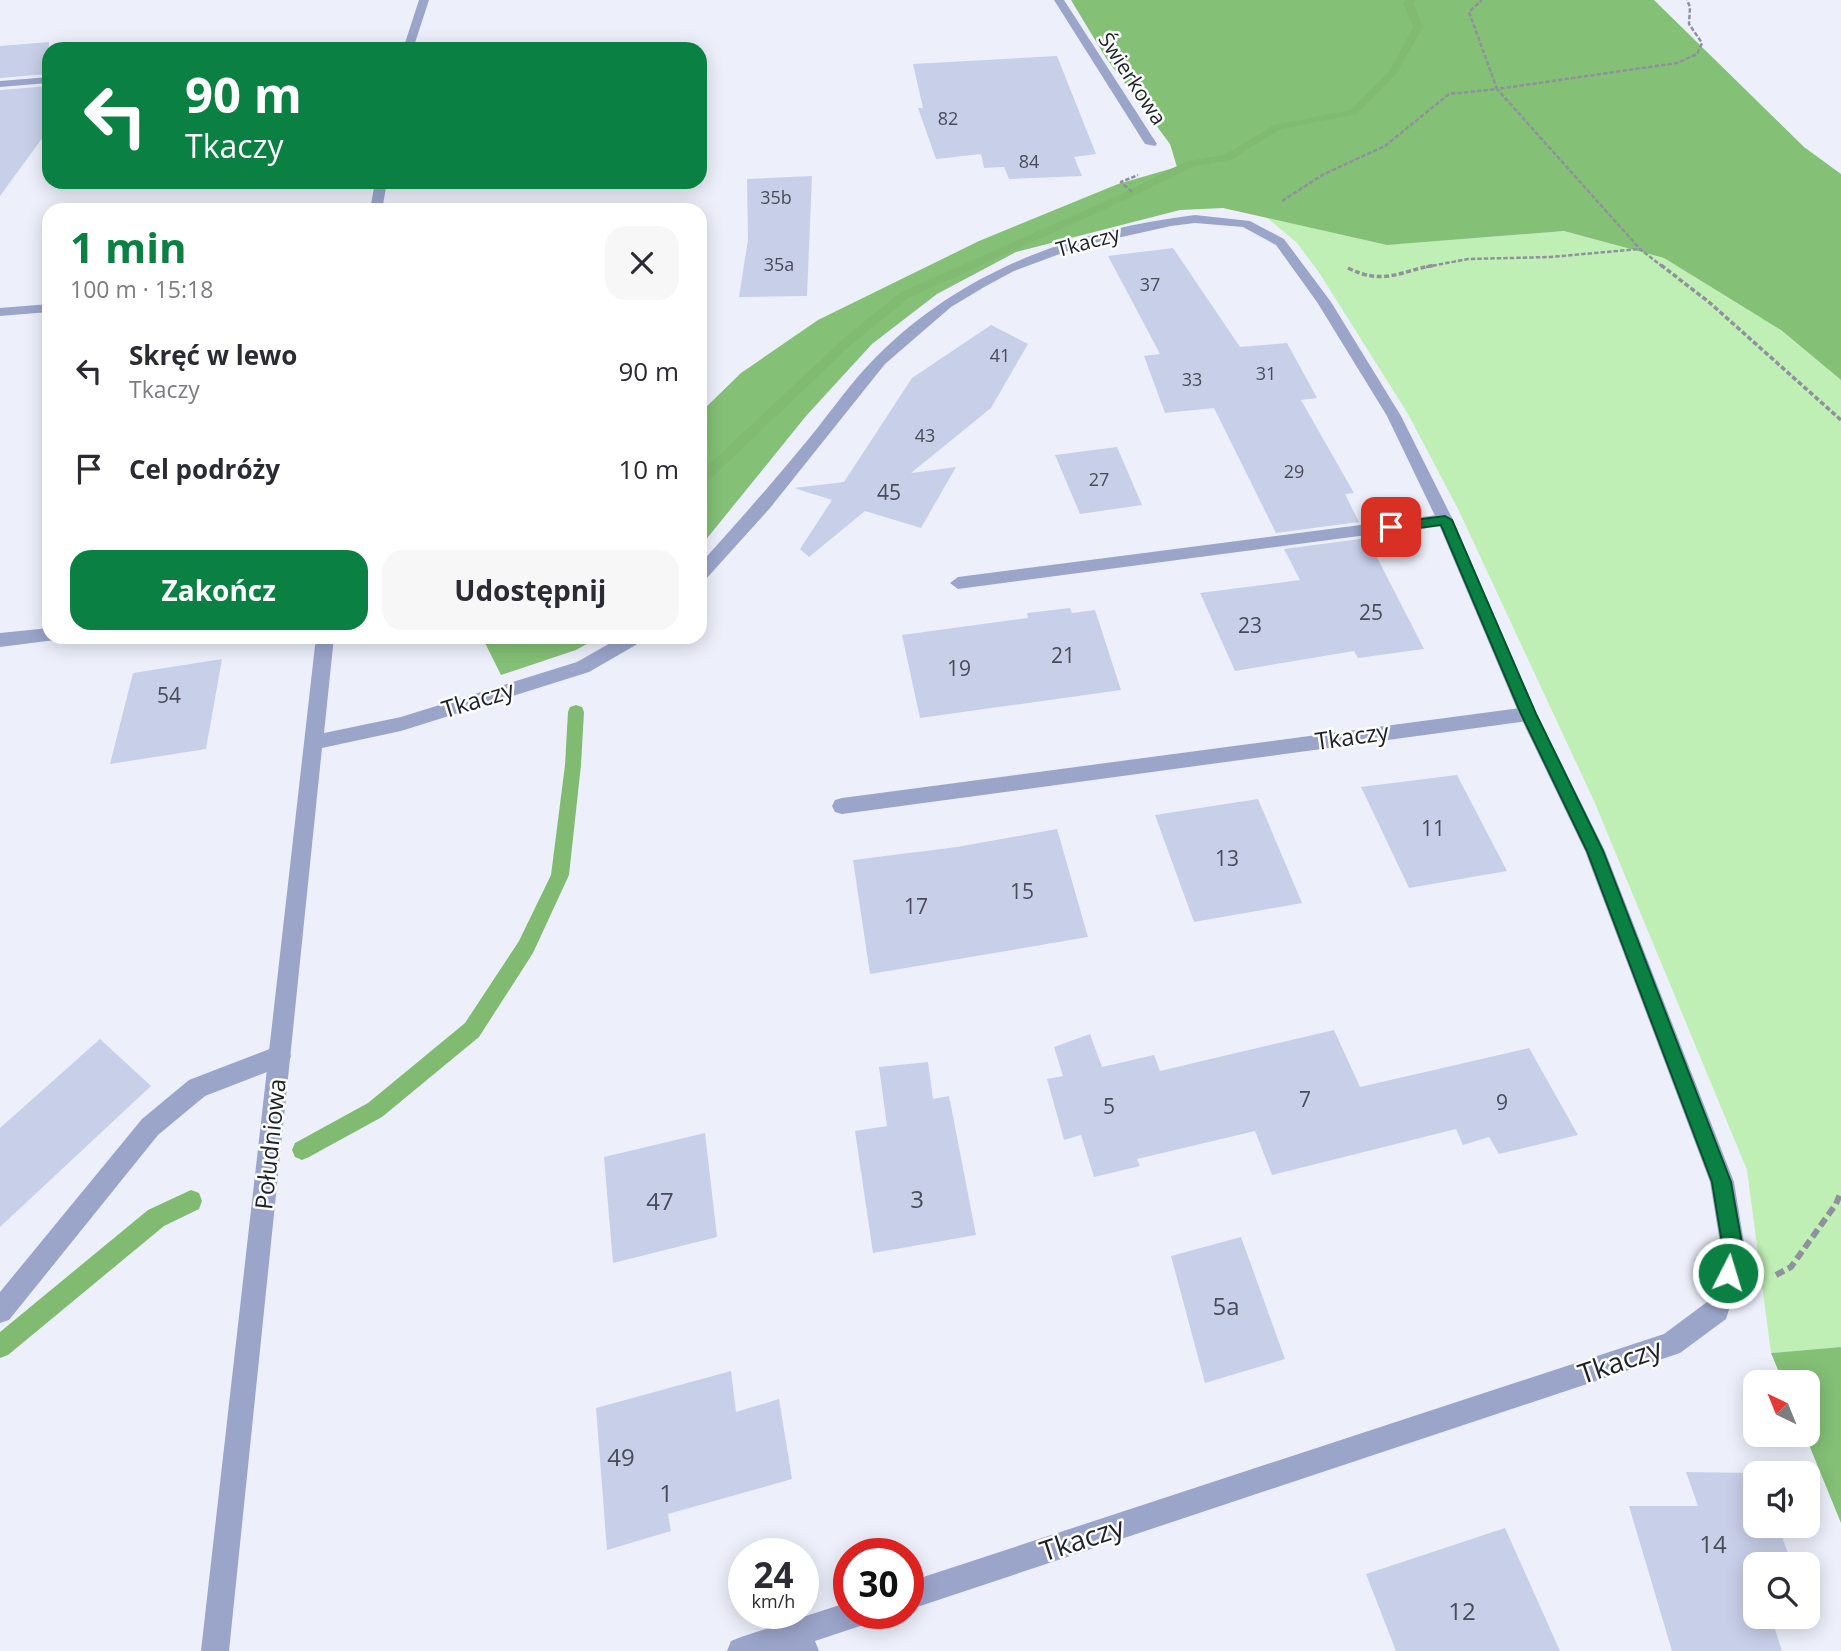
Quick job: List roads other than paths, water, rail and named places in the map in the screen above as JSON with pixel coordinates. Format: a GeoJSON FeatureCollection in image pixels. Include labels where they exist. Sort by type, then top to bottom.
{"type":"FeatureCollection","features":[{"type":"Feature","properties":{"kind":"street"},"geometry":{"type":"LineString","coordinates":[[410,42],[424,0]]}},
{"type":"Feature","properties":{"kind":"street","name":"Świerkowa"},"geometry":{"type":"LineString","coordinates":[[1059,0],[1151,144]]}},
{"type":"Feature","properties":{"kind":"street"},"geometry":{"type":"LineString","coordinates":[[0,84],[42,81]]}},
{"type":"Feature","properties":{"kind":"street","name":"Tkaczy"},"geometry":{"type":"LineString","coordinates":[[707,567],[764,504],[880,361],[946,304],[1009,268],[1077,243],[1195,219],[1246,224],[1280,242],[1324,302],[1394,416],[1445,520],[1528,714],[1595,851],[1722,1182],[1734,1255],[1717,1310],[1671,1344],[924,1591]]}},
{"type":"Feature","properties":{"kind":"street"},"geometry":{"type":"LineString","coordinates":[[0,312],[42,309]]}},
{"type":"Feature","properties":{"kind":"street"},"geometry":{"type":"LineString","coordinates":[[958,583],[1445,520]]}},
{"type":"Feature","properties":{"kind":"street"},"geometry":{"type":"LineString","coordinates":[[0,640],[42,636]]}},
{"type":"Feature","properties":{"kind":"street","name":"Południowa"},"geometry":{"type":"LineString","coordinates":[[215,1651],[324,644]]}},
{"type":"Feature","properties":{"kind":"street","name":"Tkaczy"},"geometry":{"type":"LineString","coordinates":[[313,743],[401,724],[583,667],[623,644]]}},
{"type":"Feature","properties":{"kind":"street","name":"Tkaczy"},"geometry":{"type":"LineString","coordinates":[[842,806],[1528,714]]}},
{"type":"Feature","properties":{"kind":"street"},"geometry":{"type":"LineString","coordinates":[[0,1311],[150,1127],[197,1088],[280,1056]]}},
{"type":"Feature","properties":{"kind":"street"},"geometry":{"type":"LineString","coordinates":[[741,1651],[833,1621]]}},
{"type":"Feature","properties":{"kind":"street"},"geometry":{"type":"LineString","coordinates":[[773,1641],[805,1651]]}},
{"type":"Feature","properties":{"kind":"waterway"},"geometry":{"type":"LineString","coordinates":[[707,474],[848,341],[905,295],[1119,199],[1191,163],[1227,158],[1278,127],[1353,112],[1394,71],[1418,27],[1408,3],[1410,0]]}},
{"type":"Feature","properties":{"kind":"waterway"},"geometry":{"type":"LineString","coordinates":[[302,1150],[375,1110],[472,1030],[526,947],[560,875],[573,765],[576,712]]}},
{"type":"Feature","properties":{"kind":"waterway"},"geometry":{"type":"LineString","coordinates":[[0,1347],[156,1218],[191,1201]]}}]}
